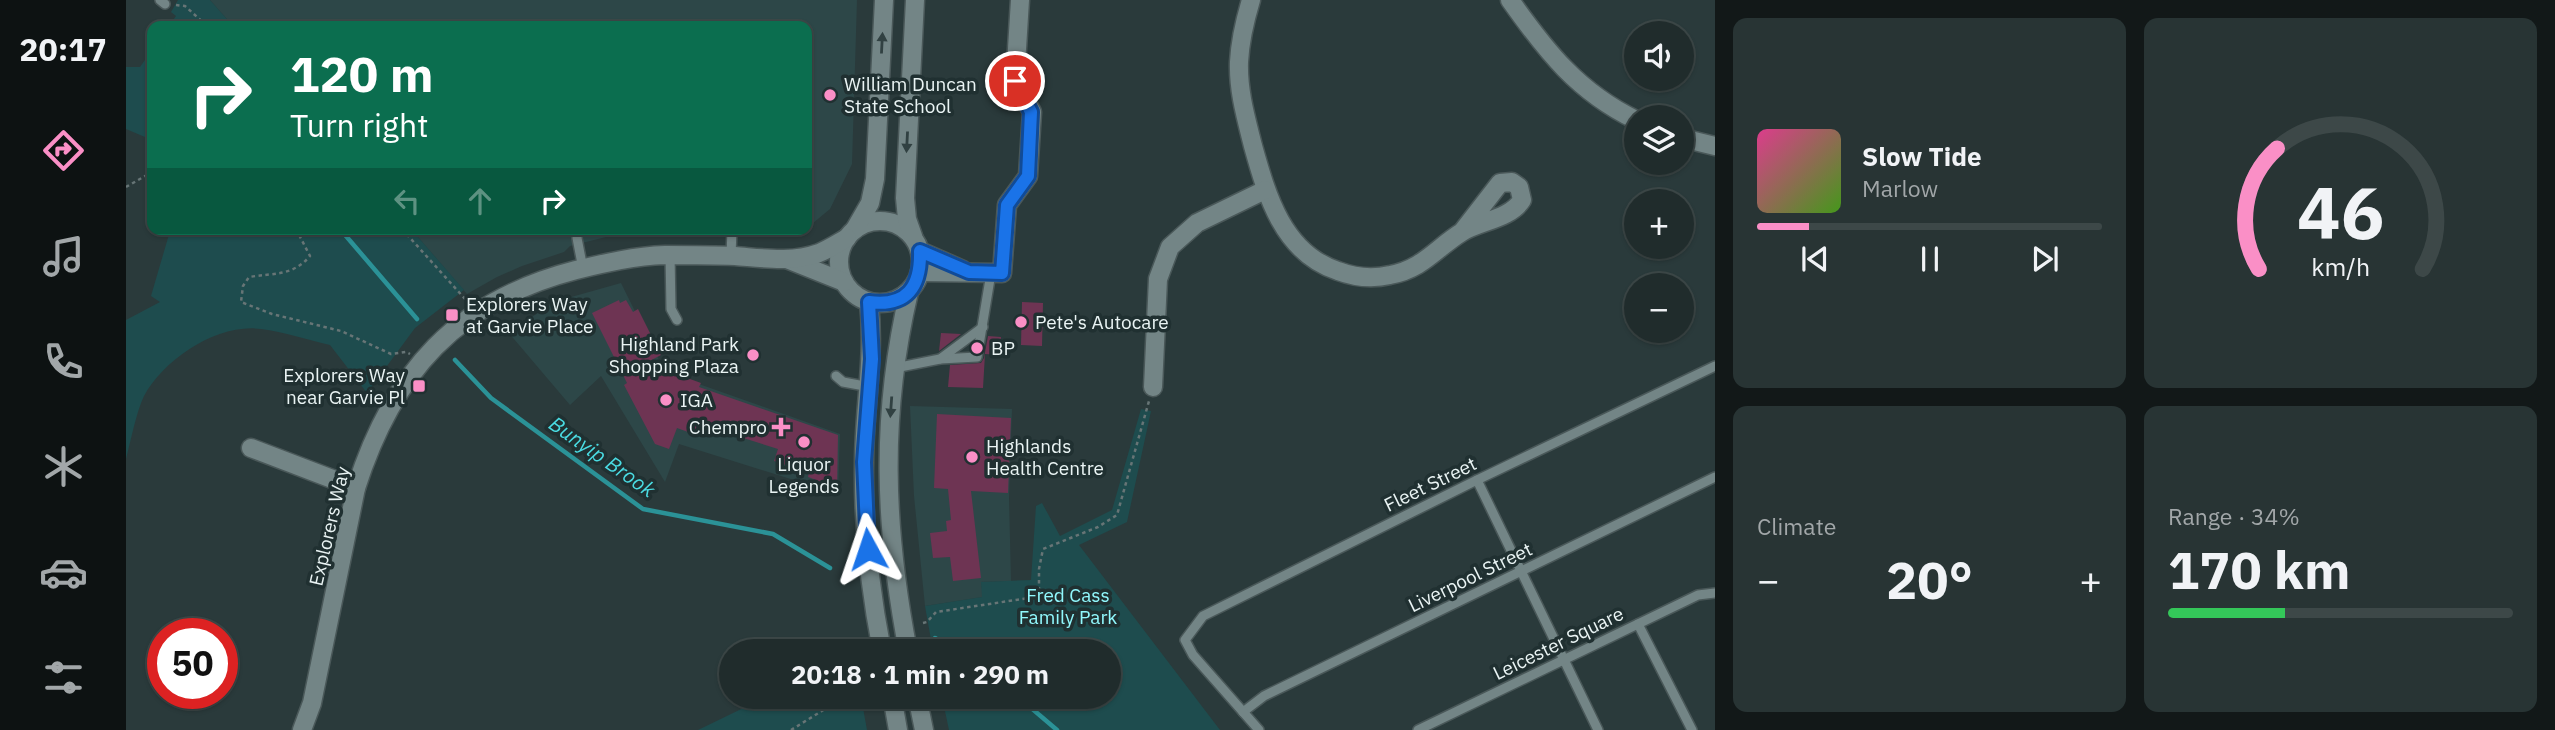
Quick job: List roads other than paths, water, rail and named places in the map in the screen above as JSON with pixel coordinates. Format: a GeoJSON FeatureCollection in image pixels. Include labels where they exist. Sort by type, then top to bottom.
{"type":"FeatureCollection","features":[{"type":"Feature","properties":{"kind":"street"},"geometry":{"type":"LineString","coordinates":[[884,0],[875,179],[870,203],[840,255],[840,269],[853,293],[869,302],[891,302],[909,292]]}},
{"type":"Feature","properties":{"kind":"street"},"geometry":{"type":"LineString","coordinates":[[906,639],[896,581],[890,519],[888,450],[893,368],[909,292],[920,272],[917,245],[907,219],[905,198],[915,0]]}},
{"type":"Feature","properties":{"kind":"street"},"geometry":{"type":"LineString","coordinates":[[920,272],[1002,273],[1007,205],[1028,176],[1031,112],[1015,81],[1020,0]]}},
{"type":"Feature","properties":{"kind":"street"},"geometry":{"type":"LineString","coordinates":[[1251,0],[1241,41],[1240,88],[1243,108],[1265,190],[1290,239],[1300,251],[1328,268],[1350,275],[1388,276],[1419,266],[1462,232]]}},
{"type":"Feature","properties":{"kind":"street"},"geometry":{"type":"LineString","coordinates":[[1510,0],[1536,38],[1561,67],[1606,104],[1624,114]]}},
{"type":"Feature","properties":{"kind":"street"},"geometry":{"type":"LineString","coordinates":[[1694,141],[1715,146]]}},
{"type":"Feature","properties":{"kind":"street"},"geometry":{"type":"LineString","coordinates":[[1153,387],[1158,279],[1170,247],[1197,223],[1265,190]]}},
{"type":"Feature","properties":{"kind":"street"},"geometry":{"type":"LineString","coordinates":[[851,233],[869,222],[883,221],[904,229],[917,245],[969,272]]}},
{"type":"Feature","properties":{"kind":"street","name":"Explorers Way"},"geometry":{"type":"LineString","coordinates":[[302,730],[312,703],[356,488],[367,454],[383,418],[421,362],[449,334],[490,304],[527,286],[583,269],[627,259],[670,256],[789,260],[818,253],[851,233]]}},
{"type":"Feature","properties":{"kind":"street","name":"Explorers Way"},"geometry":{"type":"LineString","coordinates":[[789,260],[845,282]]}},
{"type":"Feature","properties":{"kind":"street"},"geometry":{"type":"LineString","coordinates":[[869,302],[872,330],[864,462],[866,525],[880,639]]}},
{"type":"Feature","properties":{"kind":"street"},"geometry":{"type":"LineString","coordinates":[[251,448],[356,488]]}},
{"type":"Feature","properties":{"kind":"street"},"geometry":{"type":"LineString","coordinates":[[894,709],[898,730]]}},
{"type":"Feature","properties":{"kind":"street"},"geometry":{"type":"LineString","coordinates":[[920,709],[924,730]]}},
{"type":"Feature","properties":{"kind":"lane"},"geometry":{"type":"LineString","coordinates":[[577,235],[583,269]]}},
{"type":"Feature","properties":{"kind":"lane"},"geometry":{"type":"LineString","coordinates":[[730,256],[732,235]]}},
{"type":"Feature","properties":{"kind":"lane"},"geometry":{"type":"LineString","coordinates":[[670,256],[671,309],[677,320]]}},
{"type":"Feature","properties":{"kind":"lane"},"geometry":{"type":"LineString","coordinates":[[893,368],[940,359],[977,357],[992,273]]}},
{"type":"Feature","properties":{"kind":"lane"},"geometry":{"type":"LineString","coordinates":[[940,359],[983,327]]}},
{"type":"Feature","properties":{"kind":"lane","name":"Fleet Street"},"geometry":{"type":"LineString","coordinates":[[1243,712],[1193,654],[1185,640],[1203,616],[1715,366]]}},
{"type":"Feature","properties":{"kind":"lane"},"geometry":{"type":"LineString","coordinates":[[836,376],[843,382],[870,387]]}},
{"type":"Feature","properties":{"kind":"lane","name":"Liverpool Street"},"geometry":{"type":"LineString","coordinates":[[1243,712],[1264,696],[1715,477]]}},
{"type":"Feature","properties":{"kind":"lane"},"geometry":{"type":"LineString","coordinates":[[1477,480],[1598,730]]}},
{"type":"Feature","properties":{"kind":"lane","name":"Leicester Square"},"geometry":{"type":"LineString","coordinates":[[1418,730],[1698,595],[1715,593]]}},
{"type":"Feature","properties":{"kind":"lane"},"geometry":{"type":"LineString","coordinates":[[1638,624],[1692,730]]}},
{"type":"Feature","properties":{"kind":"lane"},"geometry":{"type":"LineString","coordinates":[[1243,712],[1259,730]]}},
{"type":"Feature","properties":{"kind":"waterway","name":"Bunyip Brook"},"geometry":{"type":"LineString","coordinates":[[345,235],[417,319]]}},
{"type":"Feature","properties":{"kind":"waterway","name":"Bunyip Brook"},"geometry":{"type":"LineString","coordinates":[[455,360],[491,398],[643,509],[773,534],[830,568]]}},
{"type":"Feature","properties":{"kind":"waterway","name":"Bunyip Brook"},"geometry":{"type":"LineString","coordinates":[[1032,709],[1057,730]]}},
{"type":"Feature","properties":{"kind":"place","name":"William Duncan State School"},"geometry":{"type":"Point","coordinates":[830,95]}},
{"type":"Feature","properties":{"kind":"place","name":"Explorers Way at Garvie Place"},"geometry":{"type":"Point","coordinates":[452,315]}},
{"type":"Feature","properties":{"kind":"place","name":"Pete's Autocare"},"geometry":{"type":"Point","coordinates":[1021,322]}},
{"type":"Feature","properties":{"kind":"place","name":"BP"},"geometry":{"type":"Point","coordinates":[977,348]}},
{"type":"Feature","properties":{"kind":"place","name":"Highland Park Shopping Plaza"},"geometry":{"type":"Point","coordinates":[753,355]}},
{"type":"Feature","properties":{"kind":"place","name":"Explorers Way near Garvie Pl"},"geometry":{"type":"Point","coordinates":[419,386]}},
{"type":"Feature","properties":{"kind":"place","name":"IGA"},"geometry":{"type":"Point","coordinates":[666,400]}},
{"type":"Feature","properties":{"kind":"place","name":"Chempro"},"geometry":{"type":"Point","coordinates":[781,427]}},
{"type":"Feature","properties":{"kind":"place","name":"Liquor Legends"},"geometry":{"type":"Point","coordinates":[804,442]}},
{"type":"Feature","properties":{"kind":"place","name":"Highlands Health Centre"},"geometry":{"type":"Point","coordinates":[972,457]}},
{"type":"Feature","properties":{"kind":"park label","name":"Fred Cass Family Park"},"geometry":{"type":"Point","coordinates":[1068,606]}}]}
